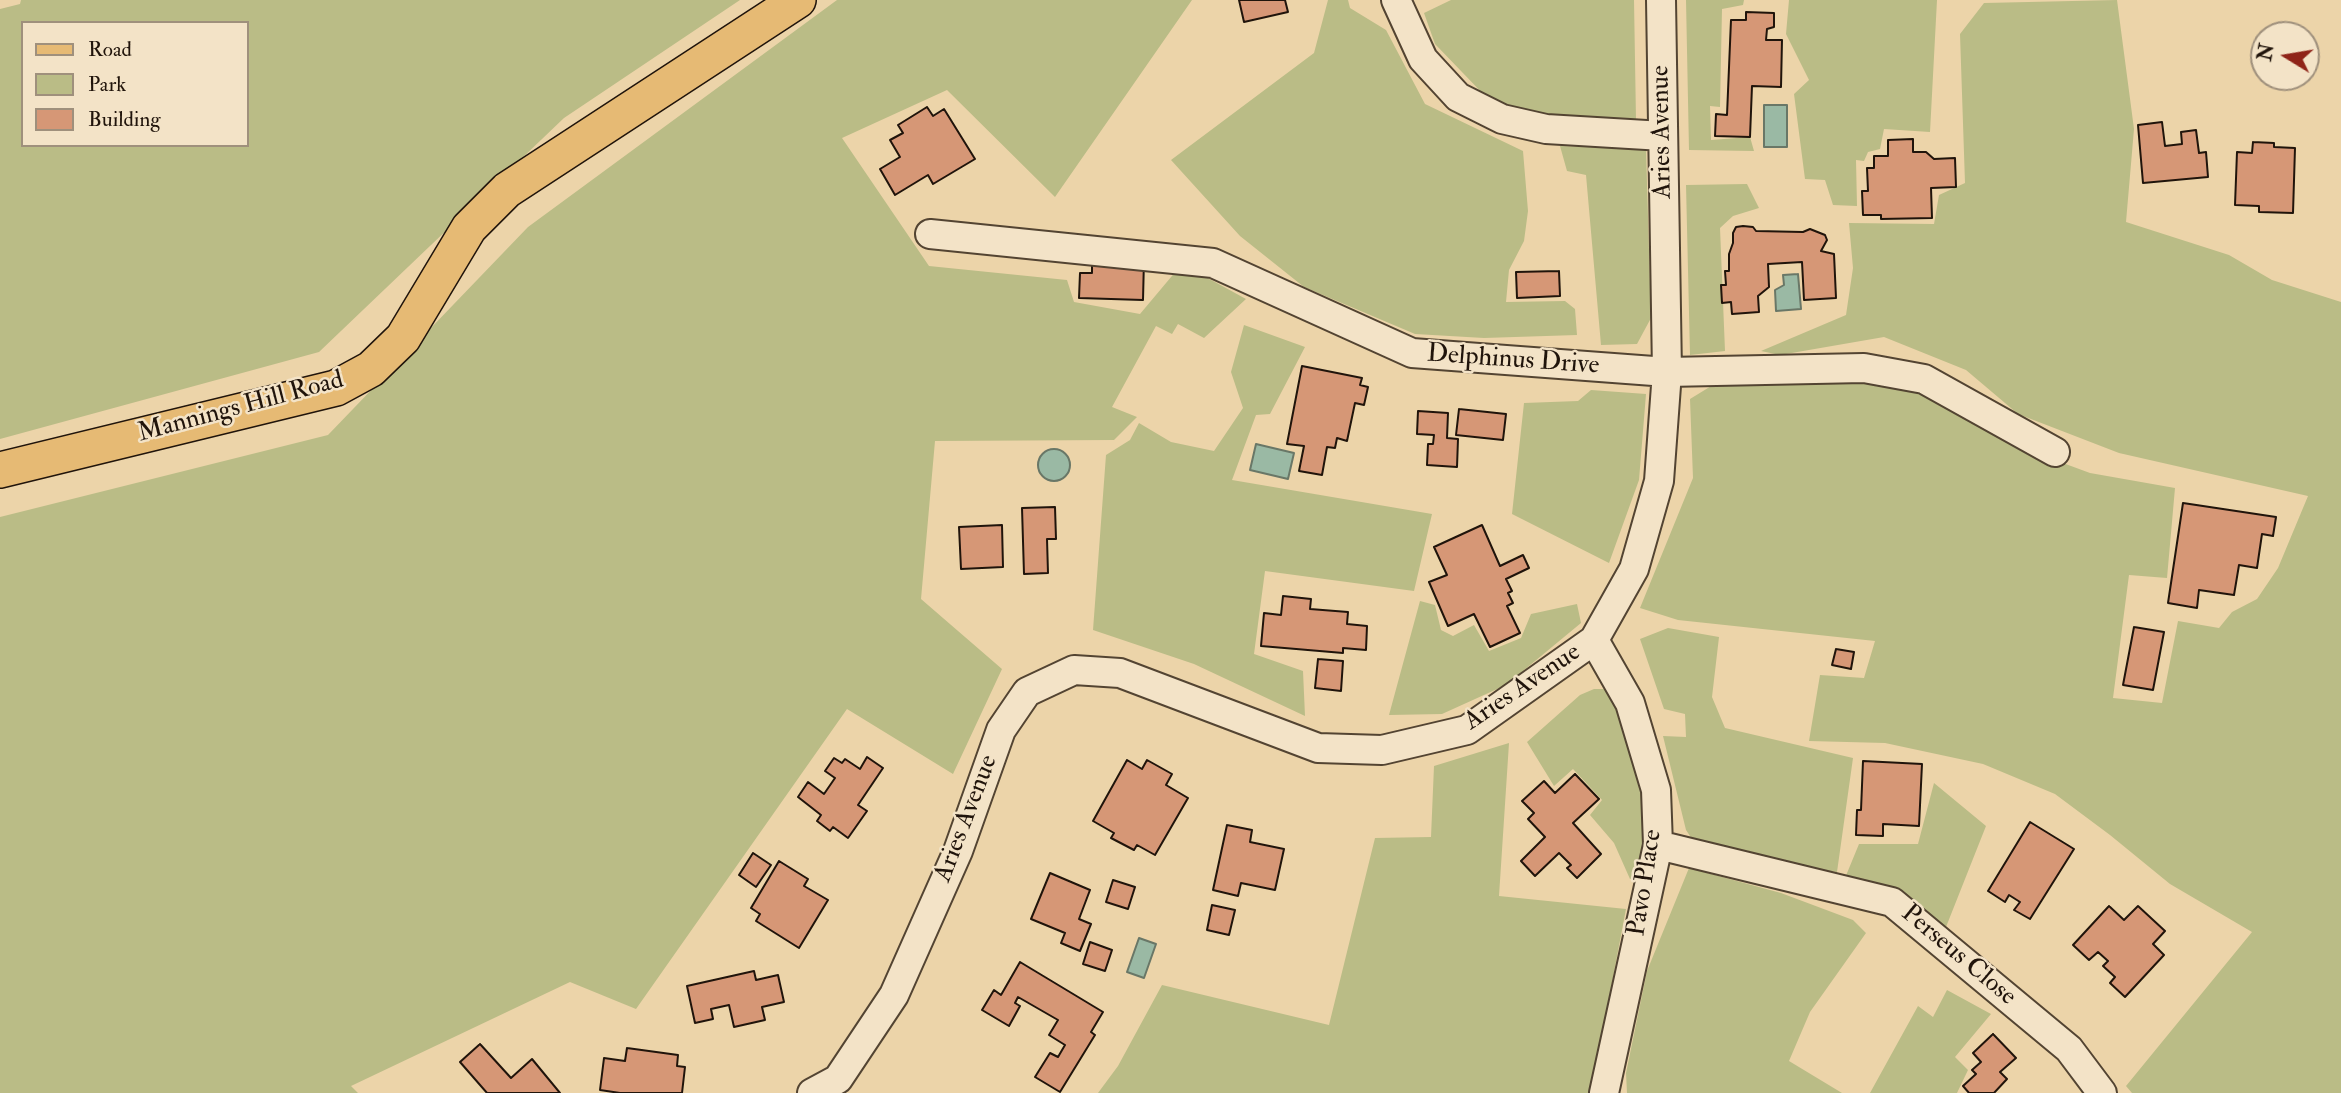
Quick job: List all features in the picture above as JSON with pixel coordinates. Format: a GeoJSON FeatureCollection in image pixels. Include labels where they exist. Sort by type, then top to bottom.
{"type":"FeatureCollection","features":[{"type":"Feature","properties":{"kind":"main road","name":"Mannings Hill Road"},"geometry":{"type":"LineString","coordinates":[[0,470],[336,388],[371,369],[403,338],[469,228],[507,190],[798,0]]}},
{"type":"Feature","properties":{"kind":"street"},"geometry":{"type":"LineString","coordinates":[[1396,0],[1423,59],[1458,97],[1502,119],[1546,129],[1663,136]]}},
{"type":"Feature","properties":{"kind":"street","name":"Aries Avenue"},"geometry":{"type":"LineString","coordinates":[[812,1093],[844,1086],[894,995],[958,850],[1001,730],[1027,692],[1074,670],[1119,673],[1318,748],[1382,750],[1467,730],[1594,640],[1634,569],[1659,481],[1667,372],[1661,0]]}},
{"type":"Feature","properties":{"kind":"street","name":"Delphinus Drive"},"geometry":{"type":"LineString","coordinates":[[930,234],[1213,263],[1412,354],[1667,372],[1864,368],[1924,379],[2055,452]]}},
{"type":"Feature","properties":{"kind":"street","name":"Pavo Place"},"geometry":{"type":"LineString","coordinates":[[1594,640],[1630,703],[1656,790],[1658,845],[1604,1093]]}},
{"type":"Feature","properties":{"kind":"street","name":"Perseus Close"},"geometry":{"type":"LineString","coordinates":[[1658,845],[1892,902],[2069,1049],[2102,1093]]}},
{"type":"Feature","properties":{"kind":"green space"},"geometry":{"type":"Polygon","coordinates":[[[21,0],[740,0],[564,118],[319,352],[0,439],[0,9],[20,4],[21,0]]]}},
{"type":"Feature","properties":{"kind":"green space"},"geometry":{"type":"Polygon","coordinates":[[[837,0],[1192,0],[1055,197],[947,90],[842,138],[929,266],[1067,280],[1074,302],[1140,314],[1182,264],[1246,299],[1204,338],[1178,324],[1172,334],[1156,326],[1112,407],[1137,417],[1114,440],[935,441],[921,599],[1002,669],[953,774],[847,709],[636,1009],[570,982],[351,1086],[358,1093],[0,1093],[0,517],[328,435],[528,227],[837,0]]]}},
{"type":"Feature","properties":{"kind":"green space"},"geometry":{"type":"Polygon","coordinates":[[[1328,0],[1348,0],[1350,8],[1386,30],[1425,104],[1523,151],[1528,211],[1524,241],[1509,270],[1506,302],[1565,301],[1575,309],[1577,335],[1484,338],[1415,334],[1304,287],[1240,236],[1171,160],[1314,53],[1328,0]]]}},
{"type":"Feature","properties":{"kind":"green space"},"geometry":{"type":"Polygon","coordinates":[[[1451,0],[1634,0],[1636,120],[1532,115],[1488,99],[1435,44],[1424,13],[1451,0]]]}},
{"type":"Feature","properties":{"kind":"green space"},"geometry":{"type":"Polygon","coordinates":[[[1686,0],[1744,0],[1743,5],[1722,9],[1720,107],[1710,106],[1711,140],[1750,137],[1754,151],[1689,150],[1686,0]]]}},
{"type":"Feature","properties":{"kind":"green space"},"geometry":{"type":"Polygon","coordinates":[[[1789,0],[1937,0],[1930,132],[1884,129],[1880,149],[1868,152],[1864,161],[1856,160],[1857,206],[1833,205],[1825,180],[1805,179],[1794,94],[1809,80],[1786,34],[1789,0]]]}},
{"type":"Feature","properties":{"kind":"green space"},"geometry":{"type":"Polygon","coordinates":[[[2117,0],[2134,129],[2126,222],[2229,255],[2272,280],[2341,302],[2341,1093],[2132,1093],[2126,1086],[2252,932],[2170,884],[2055,794],[1983,764],[1885,743],[1809,741],[1820,675],[1864,678],[1875,641],[1678,620],[1640,608],[1693,478],[1690,399],[1721,380],[1870,380],[1923,392],[2033,452],[2090,473],[2175,488],[2167,578],[2129,575],[2113,698],[2162,703],[2178,621],[2219,628],[2232,612],[2257,599],[2278,568],[2308,496],[2119,453],[2018,414],[1966,370],[1884,337],[1780,355],[1761,351],[1846,315],[1853,268],[1849,223],[1934,224],[1939,195],[1965,183],[1960,34],[1984,3],[2117,0]]]}},
{"type":"Feature","properties":{"kind":"green space"},"geometry":{"type":"Polygon","coordinates":[[[1560,146],[1646,149],[1651,318],[1637,344],[1601,345],[1586,175],[1567,171],[1560,146]]]}},
{"type":"Feature","properties":{"kind":"green space"},"geometry":{"type":"Polygon","coordinates":[[[1747,184],[1759,208],[1733,216],[1720,228],[1725,351],[1690,355],[1686,185],[1747,184]]]}},
{"type":"Feature","properties":{"kind":"green space"},"geometry":{"type":"Polygon","coordinates":[[[1244,325],[1305,347],[1270,414],[1256,415],[1232,480],[1432,514],[1414,591],[1265,571],[1254,654],[1303,671],[1305,716],[1194,664],[1093,630],[1106,455],[1130,440],[1139,423],[1171,442],[1214,451],[1243,408],[1231,372],[1244,325]]]}},
{"type":"Feature","properties":{"kind":"green space"},"geometry":{"type":"Polygon","coordinates":[[[1591,390],[1646,394],[1639,480],[1609,563],[1512,514],[1524,403],[1578,401],[1591,390]]]}},
{"type":"Feature","properties":{"kind":"green space"},"geometry":{"type":"Polygon","coordinates":[[[1420,601],[1435,605],[1441,630],[1453,636],[1474,625],[1489,651],[1521,638],[1531,614],[1577,604],[1581,623],[1506,685],[1442,714],[1389,715],[1420,601]]]}},
{"type":"Feature","properties":{"kind":"green space"},"geometry":{"type":"Polygon","coordinates":[[[1668,628],[1719,637],[1712,697],[1725,728],[1853,758],[1837,872],[1766,864],[1698,848],[1686,830],[1663,736],[1686,737],[1685,714],[1664,709],[1640,639],[1668,628]]]}},
{"type":"Feature","properties":{"kind":"green space"},"geometry":{"type":"Polygon","coordinates":[[[1594,689],[1609,689],[1646,776],[1643,879],[1630,879],[1614,843],[1590,815],[1602,800],[1573,769],[1554,786],[1527,742],[1580,695],[1594,689]]]}},
{"type":"Feature","properties":{"kind":"green space"},"geometry":{"type":"Polygon","coordinates":[[[1509,743],[1499,896],[1626,909],[1591,1093],[1098,1093],[1118,1066],[1162,985],[1329,1025],[1375,838],[1431,837],[1434,766],[1509,743]]]}},
{"type":"Feature","properties":{"kind":"green space"},"geometry":{"type":"Polygon","coordinates":[[[1934,783],[1986,826],[1946,927],[1897,892],[1845,878],[1859,844],[1918,844],[1934,783]]]}},
{"type":"Feature","properties":{"kind":"green space"},"geometry":{"type":"Polygon","coordinates":[[[1689,868],[1781,893],[1853,920],[1866,933],[1810,1012],[1789,1061],[1842,1093],[1627,1093],[1626,1073],[1647,971],[1689,868]]]}},
{"type":"Feature","properties":{"kind":"green space"},"geometry":{"type":"Polygon","coordinates":[[[1947,990],[1991,1014],[1955,1057],[1968,1070],[1957,1093],[1870,1093],[1918,1006],[1933,1017],[1947,990]]]}},
{"type":"Feature","properties":{"kind":"shaded area"},"geometry":{"type":"Polygon","coordinates":[[[1764,105],[1787,105],[1787,147],[1764,147],[1764,105]]]}},
{"type":"Feature","properties":{"kind":"shaded area"},"geometry":{"type":"Polygon","coordinates":[[[1798,274],[1801,309],[1776,311],[1775,290],[1784,285],[1783,275],[1798,274]]]}},
{"type":"Feature","properties":{"kind":"shaded area"},"geometry":{"type":"Polygon","coordinates":[[[1256,444],[1294,453],[1288,479],[1250,470],[1256,444]]]}},
{"type":"Feature","properties":{"kind":"shaded area"},"geometry":{"type":"Polygon","coordinates":[[[1054,449],[1066,453],[1070,465],[1066,477],[1054,481],[1042,477],[1038,465],[1042,453],[1054,449]]]}},
{"type":"Feature","properties":{"kind":"shaded area"},"geometry":{"type":"Polygon","coordinates":[[[1139,938],[1156,944],[1144,978],[1127,972],[1139,938]]]}},
{"type":"Feature","properties":{"kind":"building"},"geometry":{"type":"Polygon","coordinates":[[[1239,0],[1285,0],[1288,12],[1244,22],[1239,0]]]}},
{"type":"Feature","properties":{"kind":"building"},"geometry":{"type":"Polygon","coordinates":[[[1746,12],[1774,13],[1774,27],[1767,29],[1766,40],[1782,40],[1781,87],[1752,86],[1750,137],[1715,136],[1716,114],[1727,115],[1731,20],[1746,20],[1746,12]]]}},
{"type":"Feature","properties":{"kind":"building"},"geometry":{"type":"Polygon","coordinates":[[[927,107],[933,116],[944,109],[975,159],[933,184],[928,175],[895,195],[880,169],[900,157],[890,140],[903,133],[898,125],[927,107]]]}},
{"type":"Feature","properties":{"kind":"building"},"geometry":{"type":"Polygon","coordinates":[[[2162,122],[2165,146],[2182,144],[2181,132],[2196,130],[2199,153],[2206,152],[2208,177],[2143,183],[2138,125],[2162,122]]]}},
{"type":"Feature","properties":{"kind":"building"},"geometry":{"type":"Polygon","coordinates":[[[1913,139],[1913,152],[1926,152],[1934,159],[1955,158],[1956,187],[1931,188],[1932,218],[1881,219],[1881,215],[1863,215],[1862,191],[1868,191],[1867,168],[1874,168],[1874,156],[1888,156],[1888,140],[1913,139]]]}},
{"type":"Feature","properties":{"kind":"building"},"geometry":{"type":"Polygon","coordinates":[[[2253,142],[2295,148],[2293,213],[2259,212],[2259,206],[2235,205],[2237,152],[2252,153],[2253,142]]]}},
{"type":"Feature","properties":{"kind":"building"},"geometry":{"type":"Polygon","coordinates":[[[1736,227],[1753,227],[1756,231],[1803,232],[1810,229],[1825,235],[1827,240],[1821,251],[1834,254],[1836,298],[1804,300],[1802,262],[1768,264],[1769,287],[1758,296],[1759,312],[1732,314],[1731,302],[1722,303],[1721,285],[1726,285],[1725,271],[1729,271],[1733,233],[1736,227]]]}},
{"type":"Feature","properties":{"kind":"building"},"geometry":{"type":"Polygon","coordinates":[[[1092,257],[1144,259],[1143,300],[1079,298],[1080,273],[1092,273],[1092,257]]]}},
{"type":"Feature","properties":{"kind":"building"},"geometry":{"type":"Polygon","coordinates":[[[1559,271],[1560,296],[1517,298],[1516,272],[1559,271]]]}},
{"type":"Feature","properties":{"kind":"building"},"geometry":{"type":"Polygon","coordinates":[[[1302,366],[1362,378],[1360,385],[1368,387],[1364,405],[1355,403],[1347,441],[1337,438],[1335,448],[1327,447],[1322,475],[1299,471],[1304,446],[1287,444],[1302,366]]]}},
{"type":"Feature","properties":{"kind":"building"},"geometry":{"type":"Polygon","coordinates":[[[1459,409],[1506,414],[1503,440],[1456,435],[1459,409]]]}},
{"type":"Feature","properties":{"kind":"building"},"geometry":{"type":"Polygon","coordinates":[[[1418,411],[1448,413],[1447,438],[1458,439],[1457,467],[1427,465],[1428,444],[1433,444],[1434,435],[1417,434],[1418,411]]]}},
{"type":"Feature","properties":{"kind":"building"},"geometry":{"type":"Polygon","coordinates":[[[2183,503],[2276,517],[2273,536],[2262,534],[2257,568],[2239,565],[2234,595],[2199,590],[2197,608],[2168,603],[2183,503]]]}},
{"type":"Feature","properties":{"kind":"building"},"geometry":{"type":"Polygon","coordinates":[[[1055,507],[1056,539],[1047,539],[1048,573],[1024,574],[1022,508],[1055,507]]]}},
{"type":"Feature","properties":{"kind":"building"},"geometry":{"type":"Polygon","coordinates":[[[1002,525],[1003,567],[961,569],[959,527],[1002,525]]]}},
{"type":"Feature","properties":{"kind":"building"},"geometry":{"type":"Polygon","coordinates":[[[1482,525],[1500,566],[1523,555],[1529,568],[1506,579],[1512,591],[1508,593],[1513,603],[1507,606],[1520,633],[1490,647],[1474,614],[1448,626],[1429,582],[1447,575],[1434,547],[1482,525]]]}},
{"type":"Feature","properties":{"kind":"building"},"geometry":{"type":"Polygon","coordinates":[[[1283,596],[1311,599],[1310,609],[1348,612],[1347,624],[1367,626],[1366,650],[1343,648],[1343,653],[1261,646],[1264,613],[1281,615],[1283,596]]]}},
{"type":"Feature","properties":{"kind":"building"},"geometry":{"type":"Polygon","coordinates":[[[2134,627],[2164,632],[2153,690],[2123,685],[2134,627]]]}},
{"type":"Feature","properties":{"kind":"building"},"geometry":{"type":"Polygon","coordinates":[[[1836,649],[1854,652],[1851,669],[1832,665],[1836,649]]]}},
{"type":"Feature","properties":{"kind":"building"},"geometry":{"type":"Polygon","coordinates":[[[1318,659],[1343,661],[1341,691],[1315,688],[1318,659]]]}},
{"type":"Feature","properties":{"kind":"building"},"geometry":{"type":"Polygon","coordinates":[[[867,757],[883,768],[858,805],[867,811],[848,838],[833,827],[830,831],[817,821],[821,815],[798,797],[808,782],[824,794],[835,778],[825,771],[834,758],[842,763],[845,759],[860,769],[867,757]]]}},
{"type":"Feature","properties":{"kind":"building"},"geometry":{"type":"Polygon","coordinates":[[[1127,760],[1142,769],[1147,760],[1172,774],[1166,785],[1188,798],[1155,855],[1137,845],[1134,850],[1111,838],[1114,833],[1093,821],[1127,760]]]}},
{"type":"Feature","properties":{"kind":"building"},"geometry":{"type":"Polygon","coordinates":[[[1863,761],[1922,764],[1919,826],[1883,824],[1883,836],[1856,835],[1857,810],[1861,810],[1863,761]]]}},
{"type":"Feature","properties":{"kind":"building"},"geometry":{"type":"Polygon","coordinates":[[[1575,774],[1599,799],[1573,823],[1601,854],[1577,878],[1567,868],[1571,865],[1559,853],[1535,876],[1521,861],[1545,837],[1528,819],[1534,813],[1522,801],[1544,781],[1555,793],[1575,774]]]}},
{"type":"Feature","properties":{"kind":"building"},"geometry":{"type":"Polygon","coordinates":[[[2030,822],[2074,849],[2030,919],[2014,910],[2020,902],[2009,895],[2005,902],[1988,891],[2030,822]]]}},
{"type":"Feature","properties":{"kind":"building"},"geometry":{"type":"Polygon","coordinates":[[[1227,825],[1252,830],[1250,842],[1284,849],[1275,890],[1241,883],[1238,896],[1213,890],[1227,825]]]}},
{"type":"Feature","properties":{"kind":"building"},"geometry":{"type":"Polygon","coordinates":[[[753,853],[771,865],[756,887],[739,875],[753,853]]]}},
{"type":"Feature","properties":{"kind":"building"},"geometry":{"type":"Polygon","coordinates":[[[779,861],[808,879],[804,886],[828,900],[799,948],[756,921],[760,914],[751,908],[779,861]]]}},
{"type":"Feature","properties":{"kind":"building"},"geometry":{"type":"Polygon","coordinates":[[[1050,873],[1090,890],[1079,919],[1091,924],[1080,951],[1061,943],[1065,933],[1031,919],[1050,873]]]}},
{"type":"Feature","properties":{"kind":"building"},"geometry":{"type":"Polygon","coordinates":[[[1113,880],[1135,887],[1128,909],[1106,902],[1113,880]]]}},
{"type":"Feature","properties":{"kind":"building"},"geometry":{"type":"Polygon","coordinates":[[[1212,905],[1235,910],[1229,935],[1207,930],[1212,905]]]}},
{"type":"Feature","properties":{"kind":"building"},"geometry":{"type":"Polygon","coordinates":[[[2109,906],[2124,920],[2138,906],[2165,931],[2153,944],[2164,955],[2125,997],[2110,983],[2115,977],[2103,966],[2108,961],[2098,952],[2089,960],[2073,945],[2109,906]]]}},
{"type":"Feature","properties":{"kind":"building"},"geometry":{"type":"Polygon","coordinates":[[[1090,942],[1112,950],[1105,971],[1083,964],[1090,942]]]}},
{"type":"Feature","properties":{"kind":"building"},"geometry":{"type":"Polygon","coordinates":[[[1020,962],[1103,1012],[1091,1032],[1095,1035],[1060,1092],[1035,1077],[1050,1053],[1058,1057],[1065,1045],[1049,1035],[1058,1020],[1018,997],[1015,1003],[1020,1006],[1009,1026],[982,1010],[994,990],[1001,995],[1020,962]]]}},
{"type":"Feature","properties":{"kind":"building"},"geometry":{"type":"Polygon","coordinates":[[[754,971],[756,980],[778,975],[784,1002],[762,1007],[765,1020],[734,1027],[729,1005],[711,1009],[713,1019],[695,1023],[687,986],[754,971]]]}},
{"type":"Feature","properties":{"kind":"building"},"geometry":{"type":"Polygon","coordinates":[[[1993,1034],[2016,1058],[2000,1072],[2007,1079],[1994,1093],[1969,1093],[1963,1086],[1976,1074],[1972,1070],[1981,1062],[1973,1053],[1993,1034]]]}},
{"type":"Feature","properties":{"kind":"building"},"geometry":{"type":"Polygon","coordinates":[[[480,1044],[511,1078],[532,1059],[560,1093],[487,1093],[460,1062],[480,1044]]]}},
{"type":"Feature","properties":{"kind":"building"},"geometry":{"type":"Polygon","coordinates":[[[627,1048],[678,1055],[677,1066],[685,1067],[682,1093],[620,1093],[600,1090],[604,1058],[625,1061],[627,1048]]]}}]}
